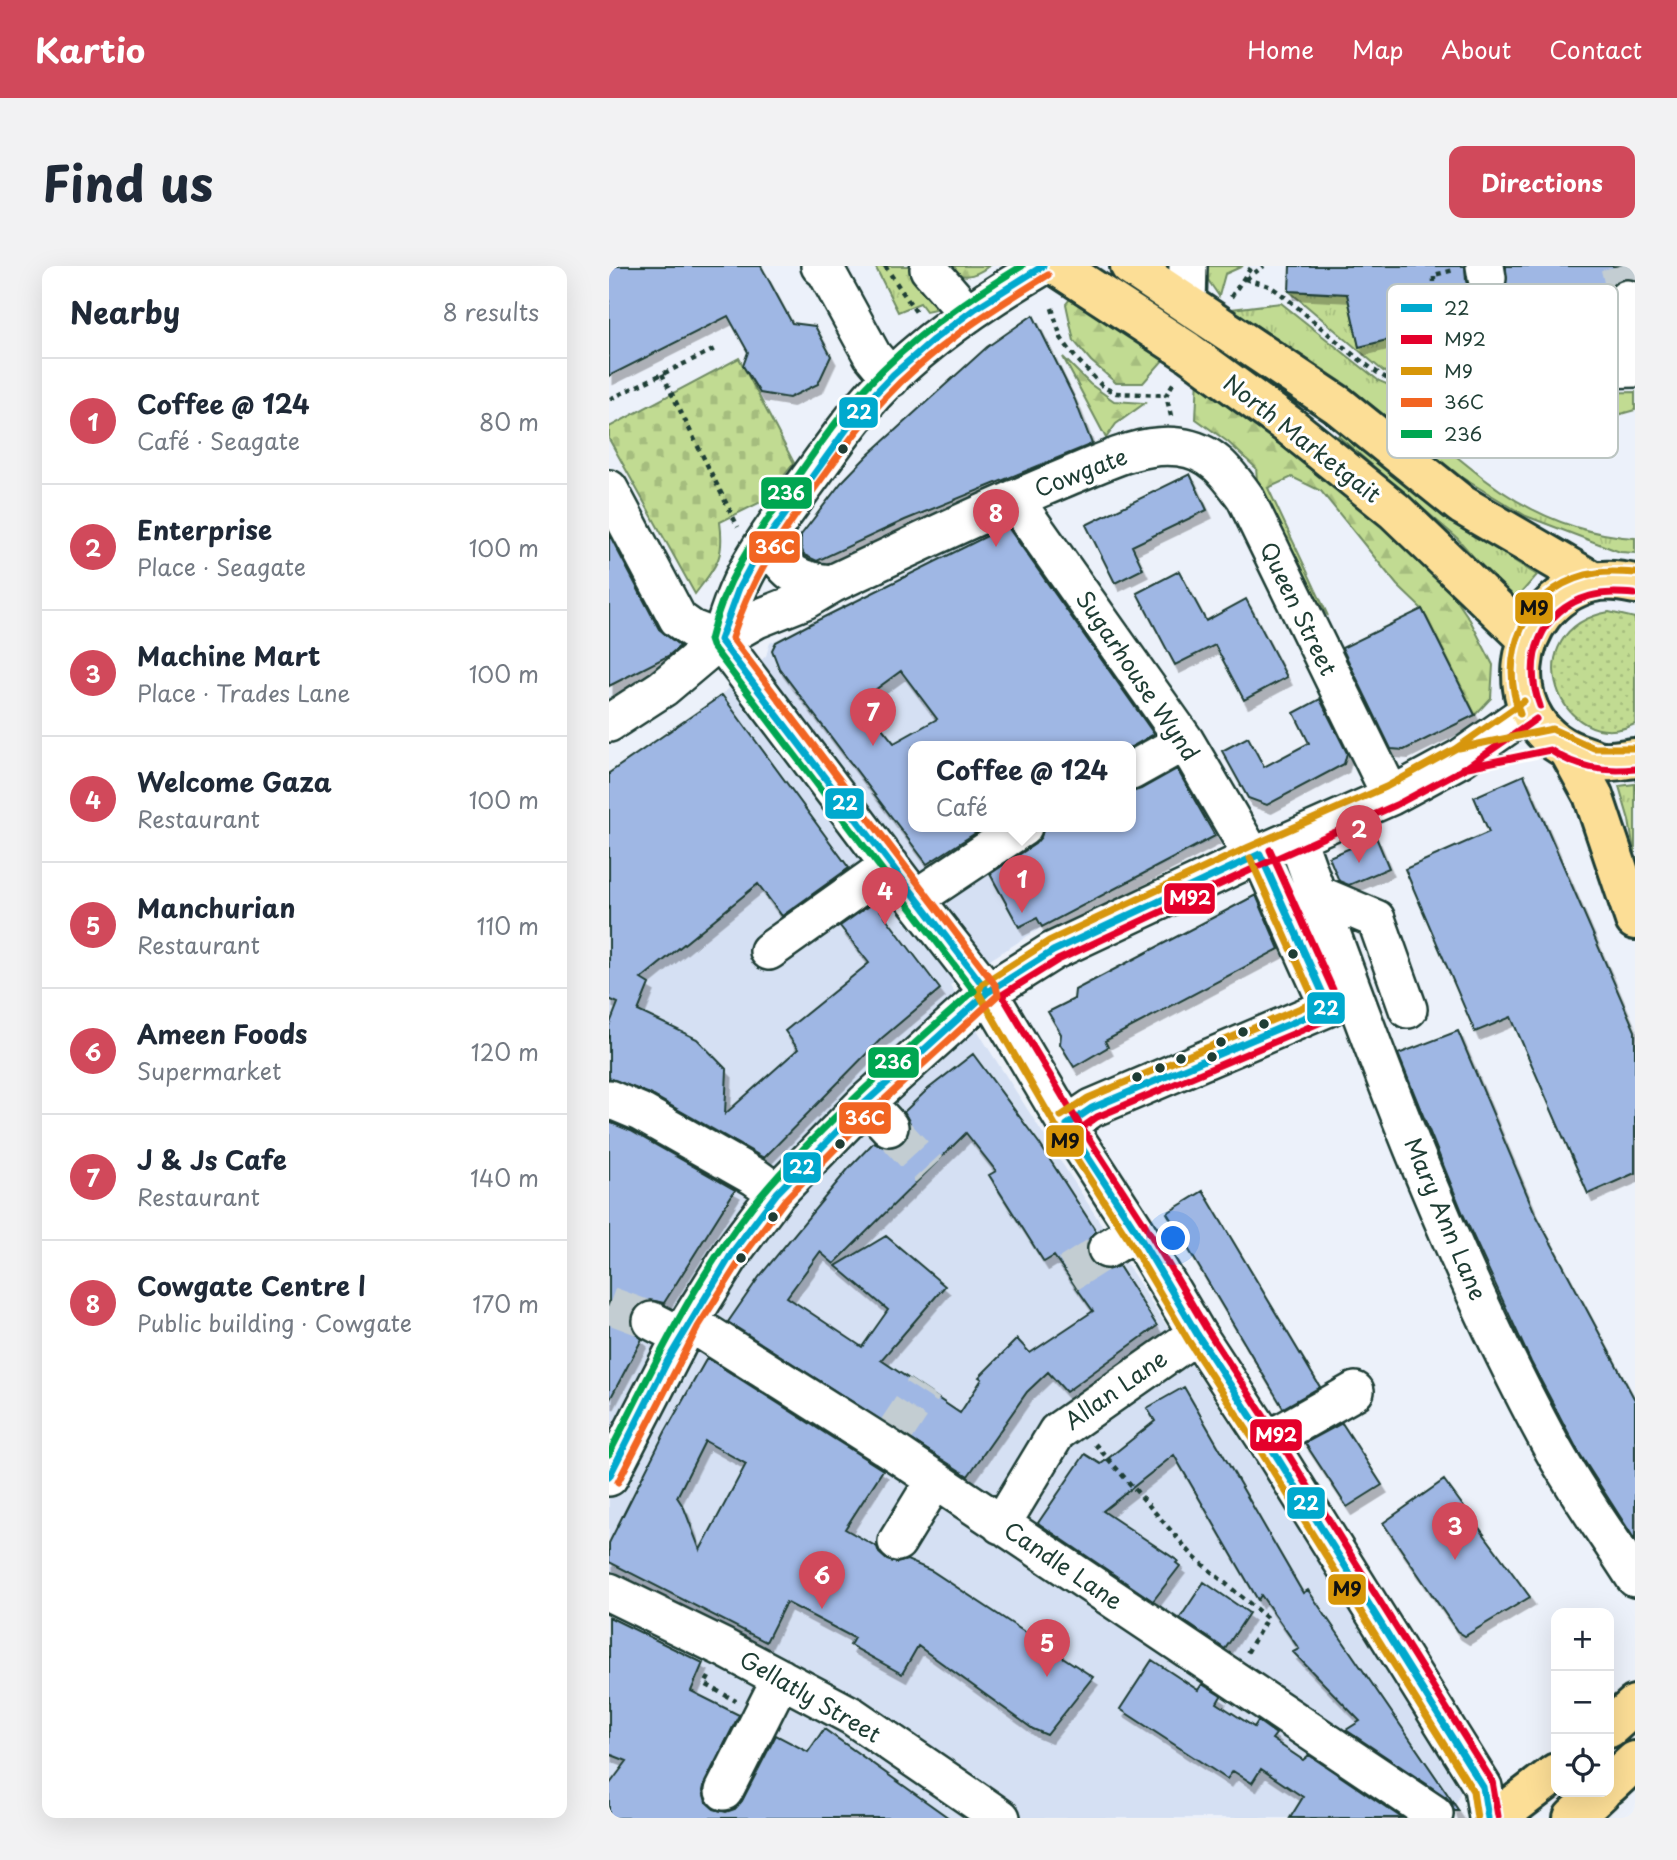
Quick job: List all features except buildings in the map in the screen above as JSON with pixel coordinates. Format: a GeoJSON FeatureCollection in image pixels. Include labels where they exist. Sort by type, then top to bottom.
{"type":"FeatureCollection","features":[{"type":"Feature","properties":{"kind":"main road","name":"North Marketgait"},"geometry":{"type":"LineString","coordinates":[[1057,266],[1187,351],[1291,427],[1395,511],[1527,638]]}},
{"type":"Feature","properties":{"kind":"main road","name":"North Marketgait"},"geometry":{"type":"LineString","coordinates":[[1130,266],[1187,284],[1387,445]]}},
{"type":"Feature","properties":{"kind":"main road","name":"North Marketgait"},"geometry":{"type":"LineString","coordinates":[[1404,458],[1462,505],[1594,582]]}},
{"type":"Feature","properties":{"kind":"main road"},"geometry":{"type":"LineString","coordinates":[[1635,584],[1616,580],[1594,582],[1566,593],[1543,612],[1527,638],[1522,662],[1522,687],[1593,795],[1635,920]]}},
{"type":"Feature","properties":{"kind":"main road"},"geometry":{"type":"LineString","coordinates":[[1551,734],[1603,761],[1635,758]]}},
{"type":"Feature","properties":{"kind":"main road"},"geometry":{"type":"LineString","coordinates":[[1614,1724],[1635,1705]]}},
{"type":"Feature","properties":{"kind":"main road"},"geometry":{"type":"LineString","coordinates":[[1614,1780],[1635,1761]]}},
{"type":"Feature","properties":{"kind":"main road"},"geometry":{"type":"LineString","coordinates":[[1497,1818],[1540,1794]]}},
{"type":"Feature","properties":{"kind":"main road"},"geometry":{"type":"LineString","coordinates":[[1573,1818],[1596,1797]]}},
{"type":"Feature","properties":{"kind":"street"},"geometry":{"type":"LineString","coordinates":[[820,266],[826,271],[872,355],[891,378]]}},
{"type":"Feature","properties":{"kind":"street"},"geometry":{"type":"LineString","coordinates":[[720,640],[731,606],[747,571],[753,536],[891,378],[934,339],[1004,289],[1043,266]]}},
{"type":"Feature","properties":{"kind":"street"},"geometry":{"type":"LineString","coordinates":[[929,269],[968,314]]}},
{"type":"Feature","properties":{"kind":"street"},"geometry":{"type":"LineString","coordinates":[[1627,299],[1635,352]]}},
{"type":"Feature","properties":{"kind":"street","name":"Cowgate"},"geometry":{"type":"LineString","coordinates":[[609,723],[663,688],[720,640],[757,619],[805,600],[832,584],[1014,499],[1121,456],[1155,447],[1180,447]]}},
{"type":"Feature","properties":{"kind":"street","name":"Queen Street"},"geometry":{"type":"LineString","coordinates":[[1180,447],[1204,453],[1224,468],[1245,497],[1391,796]]}},
{"type":"Feature","properties":{"kind":"street"},"geometry":{"type":"LineString","coordinates":[[609,489],[678,619],[692,629],[720,640],[988,992],[1066,1125],[1122,1240],[1197,1334],[1268,1441],[1483,1787],[1488,1818]]}},
{"type":"Feature","properties":{"kind":"street","name":"Sugarhouse Wynd"},"geometry":{"type":"LineString","coordinates":[[1014,499],[1185,741],[1257,856],[1328,1007],[1092,1108],[1066,1125]]}},
{"type":"Feature","properties":{"kind":"street"},"geometry":{"type":"LineString","coordinates":[[753,536],[794,576],[809,582],[832,584]]}},
{"type":"Feature","properties":{"kind":"street"},"geometry":{"type":"LineString","coordinates":[[609,1477],[674,1326],[777,1193],[877,1115],[988,992],[1053,951],[1391,796],[1461,758],[1551,734]]}},
{"type":"Feature","properties":{"kind":"street"},"geometry":{"type":"LineString","coordinates":[[1136,768],[1185,741]]}},
{"type":"Feature","properties":{"kind":"street"},"geometry":{"type":"LineString","coordinates":[[915,899],[1016,832]]}},
{"type":"Feature","properties":{"kind":"street","name":"Mary Ann Lane"},"geometry":{"type":"LineString","coordinates":[[1297,839],[1395,1102],[1475,1292],[1551,1445],[1635,1578]]}},
{"type":"Feature","properties":{"kind":"street"},"geometry":{"type":"LineString","coordinates":[[769,951],[890,865]]}},
{"type":"Feature","properties":{"kind":"street"},"geometry":{"type":"LineString","coordinates":[[1317,894],[1376,919],[1408,1009]]}},
{"type":"Feature","properties":{"kind":"street"},"geometry":{"type":"LineString","coordinates":[[609,1099],[651,1119],[755,1177],[777,1193]]}},
{"type":"Feature","properties":{"kind":"street","name":"Candle Lane"},"geometry":{"type":"LineString","coordinates":[[674,1326],[888,1442],[935,1480],[1001,1525],[1434,1814]]}},
{"type":"Feature","properties":{"kind":"street","name":"Allan Lane"},"geometry":{"type":"LineString","coordinates":[[1001,1525],[1057,1432],[1197,1334]]}},
{"type":"Feature","properties":{"kind":"street"},"geometry":{"type":"LineString","coordinates":[[1268,1441],[1355,1391]]}},
{"type":"Feature","properties":{"kind":"street"},"geometry":{"type":"LineString","coordinates":[[897,1542],[935,1480]]}},
{"type":"Feature","properties":{"kind":"street","name":"Gellatly Street"},"geometry":{"type":"LineString","coordinates":[[609,1592],[852,1716],[920,1780],[1001,1818]]}},
{"type":"Feature","properties":{"kind":"street"},"geometry":{"type":"LineString","coordinates":[[724,1791],[781,1678]]}},
{"type":"Feature","properties":{"kind":"path"},"geometry":{"type":"LineString","coordinates":[[885,266],[934,339]]}},
{"type":"Feature","properties":{"kind":"path"},"geometry":{"type":"LineString","coordinates":[[1227,302],[1252,266]]}},
{"type":"Feature","properties":{"kind":"path"},"geometry":{"type":"LineString","coordinates":[[1245,279],[1265,266]]}},
{"type":"Feature","properties":{"kind":"path"},"geometry":{"type":"LineString","coordinates":[[1434,284],[1434,275],[1477,271]]}},
{"type":"Feature","properties":{"kind":"path"},"geometry":{"type":"LineString","coordinates":[[1245,279],[1270,287],[1387,379]]}},
{"type":"Feature","properties":{"kind":"path"},"geometry":{"type":"LineString","coordinates":[[1052,308],[1061,338],[1103,387],[1116,393],[1166,395]]}},
{"type":"Feature","properties":{"kind":"path"},"geometry":{"type":"LineString","coordinates":[[610,400],[717,348]]}},
{"type":"Feature","properties":{"kind":"path"},"geometry":{"type":"LineString","coordinates":[[662,374],[753,536]]}},
{"type":"Feature","properties":{"kind":"path"},"geometry":{"type":"LineString","coordinates":[[1074,1420],[1195,1558],[1267,1618],[1232,1679]]}},
{"type":"Feature","properties":{"kind":"shaded area"},"geometry":{"type":"Polygon","coordinates":[[[1018,517],[1169,732],[1217,838],[1039,929],[950,985],[1198,1375],[1465,1779],[1451,1818],[609,1818],[609,773],[718,698],[766,656],[770,643],[1018,517]]]}},
{"type":"Feature","properties":{"kind":"green space"},"geometry":{"type":"Polygon","coordinates":[[[875,266],[919,266],[935,309],[926,311],[920,303],[898,312],[875,266]]]}},
{"type":"Feature","properties":{"kind":"green space"},"geometry":{"type":"Polygon","coordinates":[[[946,266],[989,266],[967,276],[957,274],[946,266]]]}},
{"type":"Feature","properties":{"kind":"green space"},"geometry":{"type":"Polygon","coordinates":[[[1206,266],[1243,266],[1225,274],[1219,296],[1208,280],[1206,266]]]}},
{"type":"Feature","properties":{"kind":"green space"},"geometry":{"type":"Polygon","coordinates":[[[1345,285],[1359,346],[1387,340],[1387,373],[1289,291],[1335,294],[1345,285]]]}},
{"type":"Feature","properties":{"kind":"green space"},"geometry":{"type":"Polygon","coordinates":[[[1073,295],[1165,358],[1143,383],[1116,383],[1091,361],[1074,341],[1066,304],[1073,295]]]}},
{"type":"Feature","properties":{"kind":"green space"},"geometry":{"type":"Polygon","coordinates":[[[1281,303],[1379,381],[1387,384],[1387,417],[1348,386],[1232,309],[1281,303]]]}},
{"type":"Feature","properties":{"kind":"green space"},"geometry":{"type":"Polygon","coordinates":[[[1063,357],[1090,384],[1114,401],[1145,403],[1116,424],[1106,438],[1063,357]]]}},
{"type":"Feature","properties":{"kind":"green space"},"geometry":{"type":"Polygon","coordinates":[[[739,358],[794,463],[765,500],[720,522],[720,554],[695,594],[609,439],[609,427],[739,358]]]}},
{"type":"Feature","properties":{"kind":"green space"},"geometry":{"type":"Polygon","coordinates":[[[1198,376],[1432,564],[1470,620],[1493,665],[1491,698],[1475,715],[1422,609],[1397,585],[1321,491],[1292,477],[1268,488],[1328,616],[1291,561],[1258,493],[1256,468],[1228,442],[1196,419],[1198,376]]]}},
{"type":"Feature","properties":{"kind":"green space"},"geometry":{"type":"Polygon","coordinates":[[[1618,392],[1635,392],[1635,410],[1618,415],[1618,392]]]}},
{"type":"Feature","properties":{"kind":"green space"},"geometry":{"type":"Polygon","coordinates":[[[1343,431],[1464,529],[1537,575],[1513,602],[1457,538],[1338,436],[1343,431]]]}},
{"type":"Feature","properties":{"kind":"green space"},"geometry":{"type":"Polygon","coordinates":[[[1437,458],[1459,458],[1505,493],[1567,524],[1589,531],[1635,538],[1635,553],[1620,552],[1526,516],[1461,477],[1437,458]]]}},
{"type":"Feature","properties":{"kind":"green space"},"geometry":{"type":"Polygon","coordinates":[[[1609,612],[1635,618],[1635,724],[1608,730],[1586,724],[1568,709],[1557,688],[1554,665],[1561,642],[1579,623],[1609,612]]]}},
{"type":"Feature","properties":{"kind":"green space"},"geometry":{"type":"Polygon","coordinates":[[[1635,784],[1635,857],[1629,820],[1619,786],[1635,784]]]}},
{"type":"Feature","properties":{"kind":"tunnel"},"geometry":{"type":"LineString","coordinates":[[1619,266],[1627,299]]}},
{"type":"Feature","properties":{"kind":"tunnel"},"geometry":{"type":"LineString","coordinates":[[1487,278],[1488,284]]}},
{"type":"Feature","properties":{"kind":"tunnel"},"geometry":{"type":"LineString","coordinates":[[889,1127],[929,1170]]}},
{"type":"Feature","properties":{"kind":"tunnel"},"geometry":{"type":"LineString","coordinates":[[1068,1274],[1107,1249]]}},
{"type":"Feature","properties":{"kind":"tunnel"},"geometry":{"type":"LineString","coordinates":[[609,1305],[652,1321]]}},
{"type":"Feature","properties":{"kind":"tunnel"},"geometry":{"type":"LineString","coordinates":[[891,1438],[924,1388]]}},
{"type":"Feature","properties":{"kind":"transit line","name":"236"},"geometry":{"type":"LineString","coordinates":[[609,1454],[681,1315],[722,1247],[745,1215],[818,1134],[974,991],[710,640],[723,599],[752,542],[845,411],[883,369],[920,336],[980,292],[1022,266]]}},
{"type":"Feature","properties":{"kind":"transit line","name":"22"},"geometry":{"type":"LineString","coordinates":[[988,992],[720,640],[739,588],[760,549],[864,405],[933,340],[976,308],[1043,266]]}},
{"type":"Feature","properties":{"kind":"transit line","name":"36C"},"geometry":{"type":"LineString","coordinates":[[618,1482],[698,1327],[743,1256],[785,1200],[873,1110],[998,995],[996,986],[732,638],[748,597],[777,543],[873,411],[901,381],[940,348],[982,317],[1048,275]]}},
{"type":"Feature","properties":{"kind":"transit line","name":"M9"},"geometry":{"type":"LineString","coordinates":[[1520,714],[1512,670],[1521,629],[1532,611],[1564,583],[1604,572],[1635,573]]}},
{"type":"Feature","properties":{"kind":"transit line","name":"M92"},"geometry":{"type":"LineString","coordinates":[[1540,706],[1533,671],[1539,639],[1547,625],[1573,603],[1590,596],[1607,593],[1634,594]]}},
{"type":"Feature","properties":{"kind":"transit line","name":"M9"},"geometry":{"type":"LineString","coordinates":[[1477,1818],[1473,1791],[1188,1340],[1127,1237],[1058,1130],[978,992],[982,984],[1049,941],[1249,847],[1386,787],[1455,749],[1524,701]]}},
{"type":"Feature","properties":{"kind":"transit line","name":"M92"},"geometry":{"type":"LineString","coordinates":[[1498,1816],[1492,1781],[1206,1328],[1002,995],[1058,960],[1396,805],[1467,767],[1536,719]]}},
{"type":"Feature","properties":{"kind":"transit line","name":"M9"},"geometry":{"type":"LineString","coordinates":[[1459,748],[1552,729],[1594,748],[1634,748]]}},
{"type":"Feature","properties":{"kind":"transit line","name":"M92"},"geometry":{"type":"LineString","coordinates":[[1463,768],[1550,750],[1580,765],[1612,770],[1635,769]]}},
{"type":"Feature","properties":{"kind":"transit line","name":"M92"},"geometry":{"type":"LineString","coordinates":[[1073,1134],[1097,1117],[1338,1013],[1339,1003],[1270,850]]}},
{"type":"Feature","properties":{"kind":"transit line","name":"22"},"geometry":{"type":"LineString","coordinates":[[609,1477],[668,1360],[734,1250],[777,1193],[866,1102],[988,992],[1053,951],[1260,854],[1329,1007],[1092,1108],[1067,1125],[1483,1787],[1488,1818]]}},
{"type":"Feature","properties":{"kind":"transit line","name":"M9"},"geometry":{"type":"LineString","coordinates":[[1061,1116],[1088,1098],[1315,1002],[1250,858]]}},
{"type":"Feature","properties":{"kind":"place","name":"Cowgate Centre l"},"geometry":{"type":"Point","coordinates":[996,547]}},
{"type":"Feature","properties":{"kind":"place","name":"J & Js Cafe"},"geometry":{"type":"Point","coordinates":[873,746]}},
{"type":"Feature","properties":{"kind":"place","name":"Enterprise"},"geometry":{"type":"Point","coordinates":[1359,863]}},
{"type":"Feature","properties":{"kind":"place","name":"Coffee @ 124"},"geometry":{"type":"Point","coordinates":[1022,913]}},
{"type":"Feature","properties":{"kind":"place","name":"Welcome Gaza"},"geometry":{"type":"Point","coordinates":[885,925]}},
{"type":"Feature","properties":{"kind":"place","name":"Machine Mart"},"geometry":{"type":"Point","coordinates":[1455,1560]}},
{"type":"Feature","properties":{"kind":"place","name":"Ameen Foods"},"geometry":{"type":"Point","coordinates":[822,1609]}},
{"type":"Feature","properties":{"kind":"place","name":"Manchurian"},"geometry":{"type":"Point","coordinates":[1047,1677]}}]}
